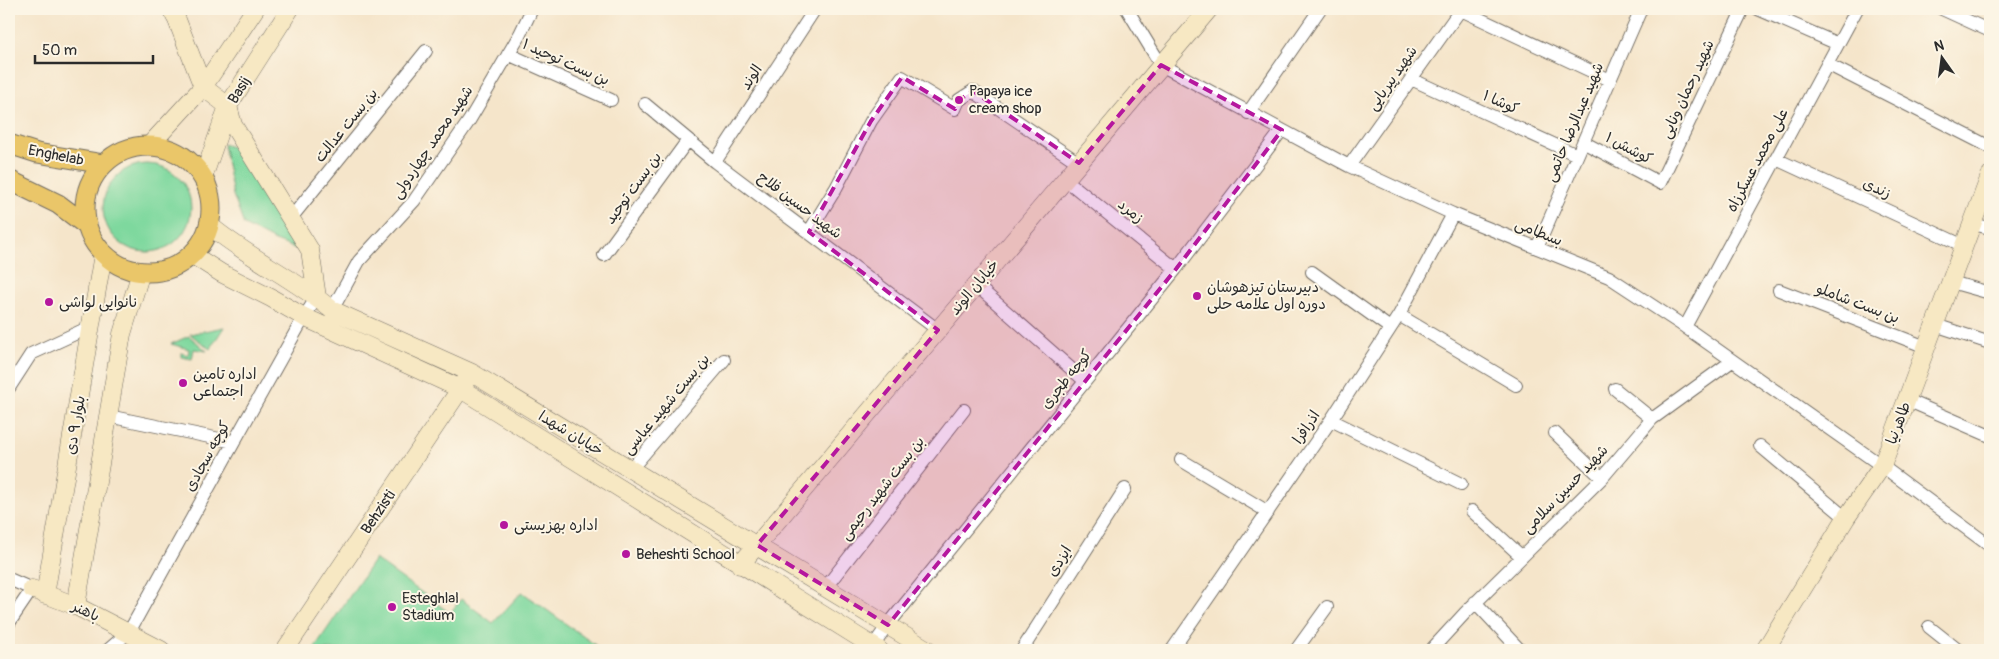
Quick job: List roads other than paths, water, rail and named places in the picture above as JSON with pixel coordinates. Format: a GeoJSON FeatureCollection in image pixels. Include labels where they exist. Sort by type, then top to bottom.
{"type":"FeatureCollection","features":[{"type":"Feature","properties":{"kind":"main road"},"geometry":{"type":"LineString","coordinates":[[171,9],[203,87],[228,106],[233,125],[310,250],[317,297]]}},
{"type":"Feature","properties":{"kind":"main road","name":"Basij"},"geometry":{"type":"LineString","coordinates":[[149,146],[203,87],[255,9]]}},
{"type":"Feature","properties":{"kind":"main road","name":"Basij"},"geometry":{"type":"LineString","coordinates":[[203,178],[228,106],[290,9]]}},
{"type":"Feature","properties":{"kind":"main road","name":"خیابان الوند"},"geometry":{"type":"LineString","coordinates":[[740,565],[1209,9]]}},
{"type":"Feature","properties":{"kind":"main road","name":"Enghelab"},"geometry":{"type":"LineString","coordinates":[[9,144],[37,153],[104,164]]}},
{"type":"Feature","properties":{"kind":"main road"},"geometry":{"type":"LineString","coordinates":[[149,146],[165,148],[180,155],[193,165],[203,178],[209,193],[211,209],[209,225],[203,240],[192,254],[177,265],[160,271],[141,272],[114,263],[103,254],[93,241],[86,225],[84,209],[86,192],[93,177],[104,164],[117,154],[132,148],[149,146]]}},
{"type":"Feature","properties":{"kind":"main road","name":"طاهرنیا"},"geometry":{"type":"LineString","coordinates":[[1765,650],[1846,518],[1882,466],[1990,176]]}},
{"type":"Feature","properties":{"kind":"main road"},"geometry":{"type":"LineString","coordinates":[[9,180],[58,204],[86,225]]}},
{"type":"Feature","properties":{"kind":"main road","name":"خیابان شهدا"},"geometry":{"type":"LineString","coordinates":[[209,225],[229,242],[317,297],[332,310],[472,373],[928,650]]}},
{"type":"Feature","properties":{"kind":"main road","name":"بلوار ۹ دی"},"geometry":{"type":"LineString","coordinates":[[39,592],[92,326],[103,254]]}},
{"type":"Feature","properties":{"kind":"main road","name":"خیابان شهدا"},"geometry":{"type":"LineString","coordinates":[[192,254],[221,273],[304,317],[461,389],[740,565],[876,648]]}},
{"type":"Feature","properties":{"kind":"main road","name":"بلوار ۹ دی"},"geometry":{"type":"LineString","coordinates":[[76,606],[122,334],[141,272]]}},
{"type":"Feature","properties":{"kind":"main road","name":"Behzisti"},"geometry":{"type":"LineString","coordinates":[[285,650],[472,373]]}},
{"type":"Feature","properties":{"kind":"main road","name":"باهنر"},"geometry":{"type":"LineString","coordinates":[[39,592],[76,606],[161,650]]}},
{"type":"Feature","properties":{"kind":"street","name":"شهید محمد چهاردولی"},"geometry":{"type":"LineString","coordinates":[[332,310],[359,261],[414,201],[469,120],[532,9]]}},
{"type":"Feature","properties":{"kind":"street","name":"الوند"},"geometry":{"type":"LineString","coordinates":[[715,162],[815,9]]}},
{"type":"Feature","properties":{"kind":"street"},"geometry":{"type":"LineString","coordinates":[[1127,9],[1161,65]]}},
{"type":"Feature","properties":{"kind":"street"},"geometry":{"type":"LineString","coordinates":[[1248,113],[1320,9]]}},
{"type":"Feature","properties":{"kind":"street"},"geometry":{"type":"LineString","coordinates":[[1461,9],[1610,80]]}},
{"type":"Feature","properties":{"kind":"street","name":"شهید پیریایی"},"geometry":{"type":"LineString","coordinates":[[1349,166],[1461,9]]}},
{"type":"Feature","properties":{"kind":"street","name":"شهید عبدالرضا حاتمی"},"geometry":{"type":"LineString","coordinates":[[1537,248],[1641,9]]}},
{"type":"Feature","properties":{"kind":"street","name":"شهید رحمان ونایی"},"geometry":{"type":"LineString","coordinates":[[1660,183],[1742,9]]}},
{"type":"Feature","properties":{"kind":"street"},"geometry":{"type":"LineString","coordinates":[[1758,9],[1838,44]]}},
{"type":"Feature","properties":{"kind":"street","name":"علی محمد عسکرزاه"},"geometry":{"type":"LineString","coordinates":[[1686,327],[1857,9]]}},
{"type":"Feature","properties":{"kind":"street"},"geometry":{"type":"LineString","coordinates":[[1942,9],[1990,31]]}},
{"type":"Feature","properties":{"kind":"street","name":"بن بست عدالت"},"geometry":{"type":"LineString","coordinates":[[291,218],[426,52]]}},
{"type":"Feature","properties":{"kind":"street","name":"بن بست توحید ۱"},"geometry":{"type":"LineString","coordinates":[[508,54],[611,100]]}},
{"type":"Feature","properties":{"kind":"street"},"geometry":{"type":"LineString","coordinates":[[1827,64],[1990,147]]}},
{"type":"Feature","properties":{"kind":"street","name":"بسطامی"},"geometry":{"type":"LineString","coordinates":[[1161,65],[1349,166],[1453,214],[1609,277],[1686,327],[1882,466],[1990,546]]}},
{"type":"Feature","properties":{"kind":"street"},"geometry":{"type":"LineString","coordinates":[[809,232],[836,188],[871,121],[902,77],[955,109],[959,100],[973,91],[1079,163]]}},
{"type":"Feature","properties":{"kind":"street","name":"کوشا ۱"},"geometry":{"type":"LineString","coordinates":[[1411,79],[1577,155]]}},
{"type":"Feature","properties":{"kind":"street","name":"شهید حسین فلاح"},"geometry":{"type":"LineString","coordinates":[[645,104],[715,162],[938,330]]}},
{"type":"Feature","properties":{"kind":"street","name":"کوچه طجری"},"geometry":{"type":"LineString","coordinates":[[876,648],[888,625],[1176,269],[1282,130]]}},
{"type":"Feature","properties":{"kind":"street","name":"بن بست توحید"},"geometry":{"type":"LineString","coordinates":[[604,255],[688,140]]}},
{"type":"Feature","properties":{"kind":"street","name":"کوشش ۱"},"geometry":{"type":"LineString","coordinates":[[1583,142],[1660,183]]}},
{"type":"Feature","properties":{"kind":"street","name":"زندی"},"geometry":{"type":"LineString","coordinates":[[1776,159],[1964,246]]}},
{"type":"Feature","properties":{"kind":"street","name":"زمرد"},"geometry":{"type":"LineString","coordinates":[[1065,180],[1176,269]]}},
{"type":"Feature","properties":{"kind":"street","name":"اذرافرا"},"geometry":{"type":"LineString","coordinates":[[1172,650],[1331,420],[1399,315],[1453,214]]}},
{"type":"Feature","properties":{"kind":"street"},"geometry":{"type":"LineString","coordinates":[[1972,224],[1990,228]]}},
{"type":"Feature","properties":{"kind":"street"},"geometry":{"type":"LineString","coordinates":[[1312,272],[1390,328]]}},
{"type":"Feature","properties":{"kind":"street"},"geometry":{"type":"LineString","coordinates":[[1951,282],[1990,293]]}},
{"type":"Feature","properties":{"kind":"street"},"geometry":{"type":"LineString","coordinates":[[976,285],[1085,381]]}},
{"type":"Feature","properties":{"kind":"street","name":"بن بست شاملو"},"geometry":{"type":"LineString","coordinates":[[1779,290],[1926,347]]}},
{"type":"Feature","properties":{"kind":"street","name":"کوچه سجادی"},"geometry":{"type":"LineString","coordinates":[[129,632],[304,317],[317,297]]}},
{"type":"Feature","properties":{"kind":"street"},"geometry":{"type":"LineString","coordinates":[[1399,315],[1516,385]]}},
{"type":"Feature","properties":{"kind":"street"},"geometry":{"type":"LineString","coordinates":[[1935,325],[1990,343]]}},
{"type":"Feature","properties":{"kind":"street"},"geometry":{"type":"LineString","coordinates":[[9,388],[31,354],[92,326]]}},
{"type":"Feature","properties":{"kind":"street","name":"بن بست شهید عباسی"},"geometry":{"type":"LineString","coordinates":[[631,470],[724,360]]}},
{"type":"Feature","properties":{"kind":"street","name":"شهید حسین سلامی"},"geometry":{"type":"LineString","coordinates":[[1431,650],[1475,602],[1602,478],[1652,419],[1732,361]]}},
{"type":"Feature","properties":{"kind":"street"},"geometry":{"type":"LineString","coordinates":[[1615,389],[1652,419]]}},
{"type":"Feature","properties":{"kind":"street"},"geometry":{"type":"LineString","coordinates":[[1907,400],[1990,436]]}},
{"type":"Feature","properties":{"kind":"street","name":"بن بست شهید رحیمی"},"geometry":{"type":"LineString","coordinates":[[826,587],[964,410]]}},
{"type":"Feature","properties":{"kind":"street"},"geometry":{"type":"LineString","coordinates":[[108,416],[234,442]]}},
{"type":"Feature","properties":{"kind":"street"},"geometry":{"type":"LineString","coordinates":[[1331,420],[1461,484]]}},
{"type":"Feature","properties":{"kind":"street"},"geometry":{"type":"LineString","coordinates":[[1554,433],[1602,478]]}},
{"type":"Feature","properties":{"kind":"street"},"geometry":{"type":"LineString","coordinates":[[1760,446],[1846,518]]}},
{"type":"Feature","properties":{"kind":"street"},"geometry":{"type":"LineString","coordinates":[[1181,460],[1268,512]]}},
{"type":"Feature","properties":{"kind":"street","name":"ایزدی"},"geometry":{"type":"LineString","coordinates":[[1022,650],[1125,489]]}},
{"type":"Feature","properties":{"kind":"street"},"geometry":{"type":"LineString","coordinates":[[1472,511],[1522,557]]}},
{"type":"Feature","properties":{"kind":"street","name":"باهنر"},"geometry":{"type":"LineString","coordinates":[[9,579],[39,592]]}},
{"type":"Feature","properties":{"kind":"street"},"geometry":{"type":"LineString","coordinates":[[9,624],[39,592]]}},
{"type":"Feature","properties":{"kind":"street"},"geometry":{"type":"LineString","coordinates":[[1475,602],[1520,650]]}},
{"type":"Feature","properties":{"kind":"street"},"geometry":{"type":"LineString","coordinates":[[1296,650],[1327,607]]}},
{"type":"Feature","properties":{"kind":"street"},"geometry":{"type":"LineString","coordinates":[[1929,627],[1958,650]]}},
{"type":"Feature","properties":{"kind":"street"},"geometry":{"type":"LineString","coordinates":[[108,650],[129,632]]}},
{"type":"Feature","properties":{"kind":"place","name":"Papaya ice cream shop"},"geometry":{"type":"Point","coordinates":[959,100]}},
{"type":"Feature","properties":{"kind":"place","name":"دبیرستان تیزهوشان دوره اول علامه حلی"},"geometry":{"type":"Point","coordinates":[1197,296]}},
{"type":"Feature","properties":{"kind":"place","name":"نانوایی لواشی"},"geometry":{"type":"Point","coordinates":[49,302]}},
{"type":"Feature","properties":{"kind":"place","name":"اداره تامین اجتماعی"},"geometry":{"type":"Point","coordinates":[183,383]}},
{"type":"Feature","properties":{"kind":"place","name":"اداره بهزیستی"},"geometry":{"type":"Point","coordinates":[504,525]}},
{"type":"Feature","properties":{"kind":"place","name":"Beheshti School"},"geometry":{"type":"Point","coordinates":[626,554]}},
{"type":"Feature","properties":{"kind":"place","name":"Esteghlal Stadium"},"geometry":{"type":"Point","coordinates":[392,607]}}]}
